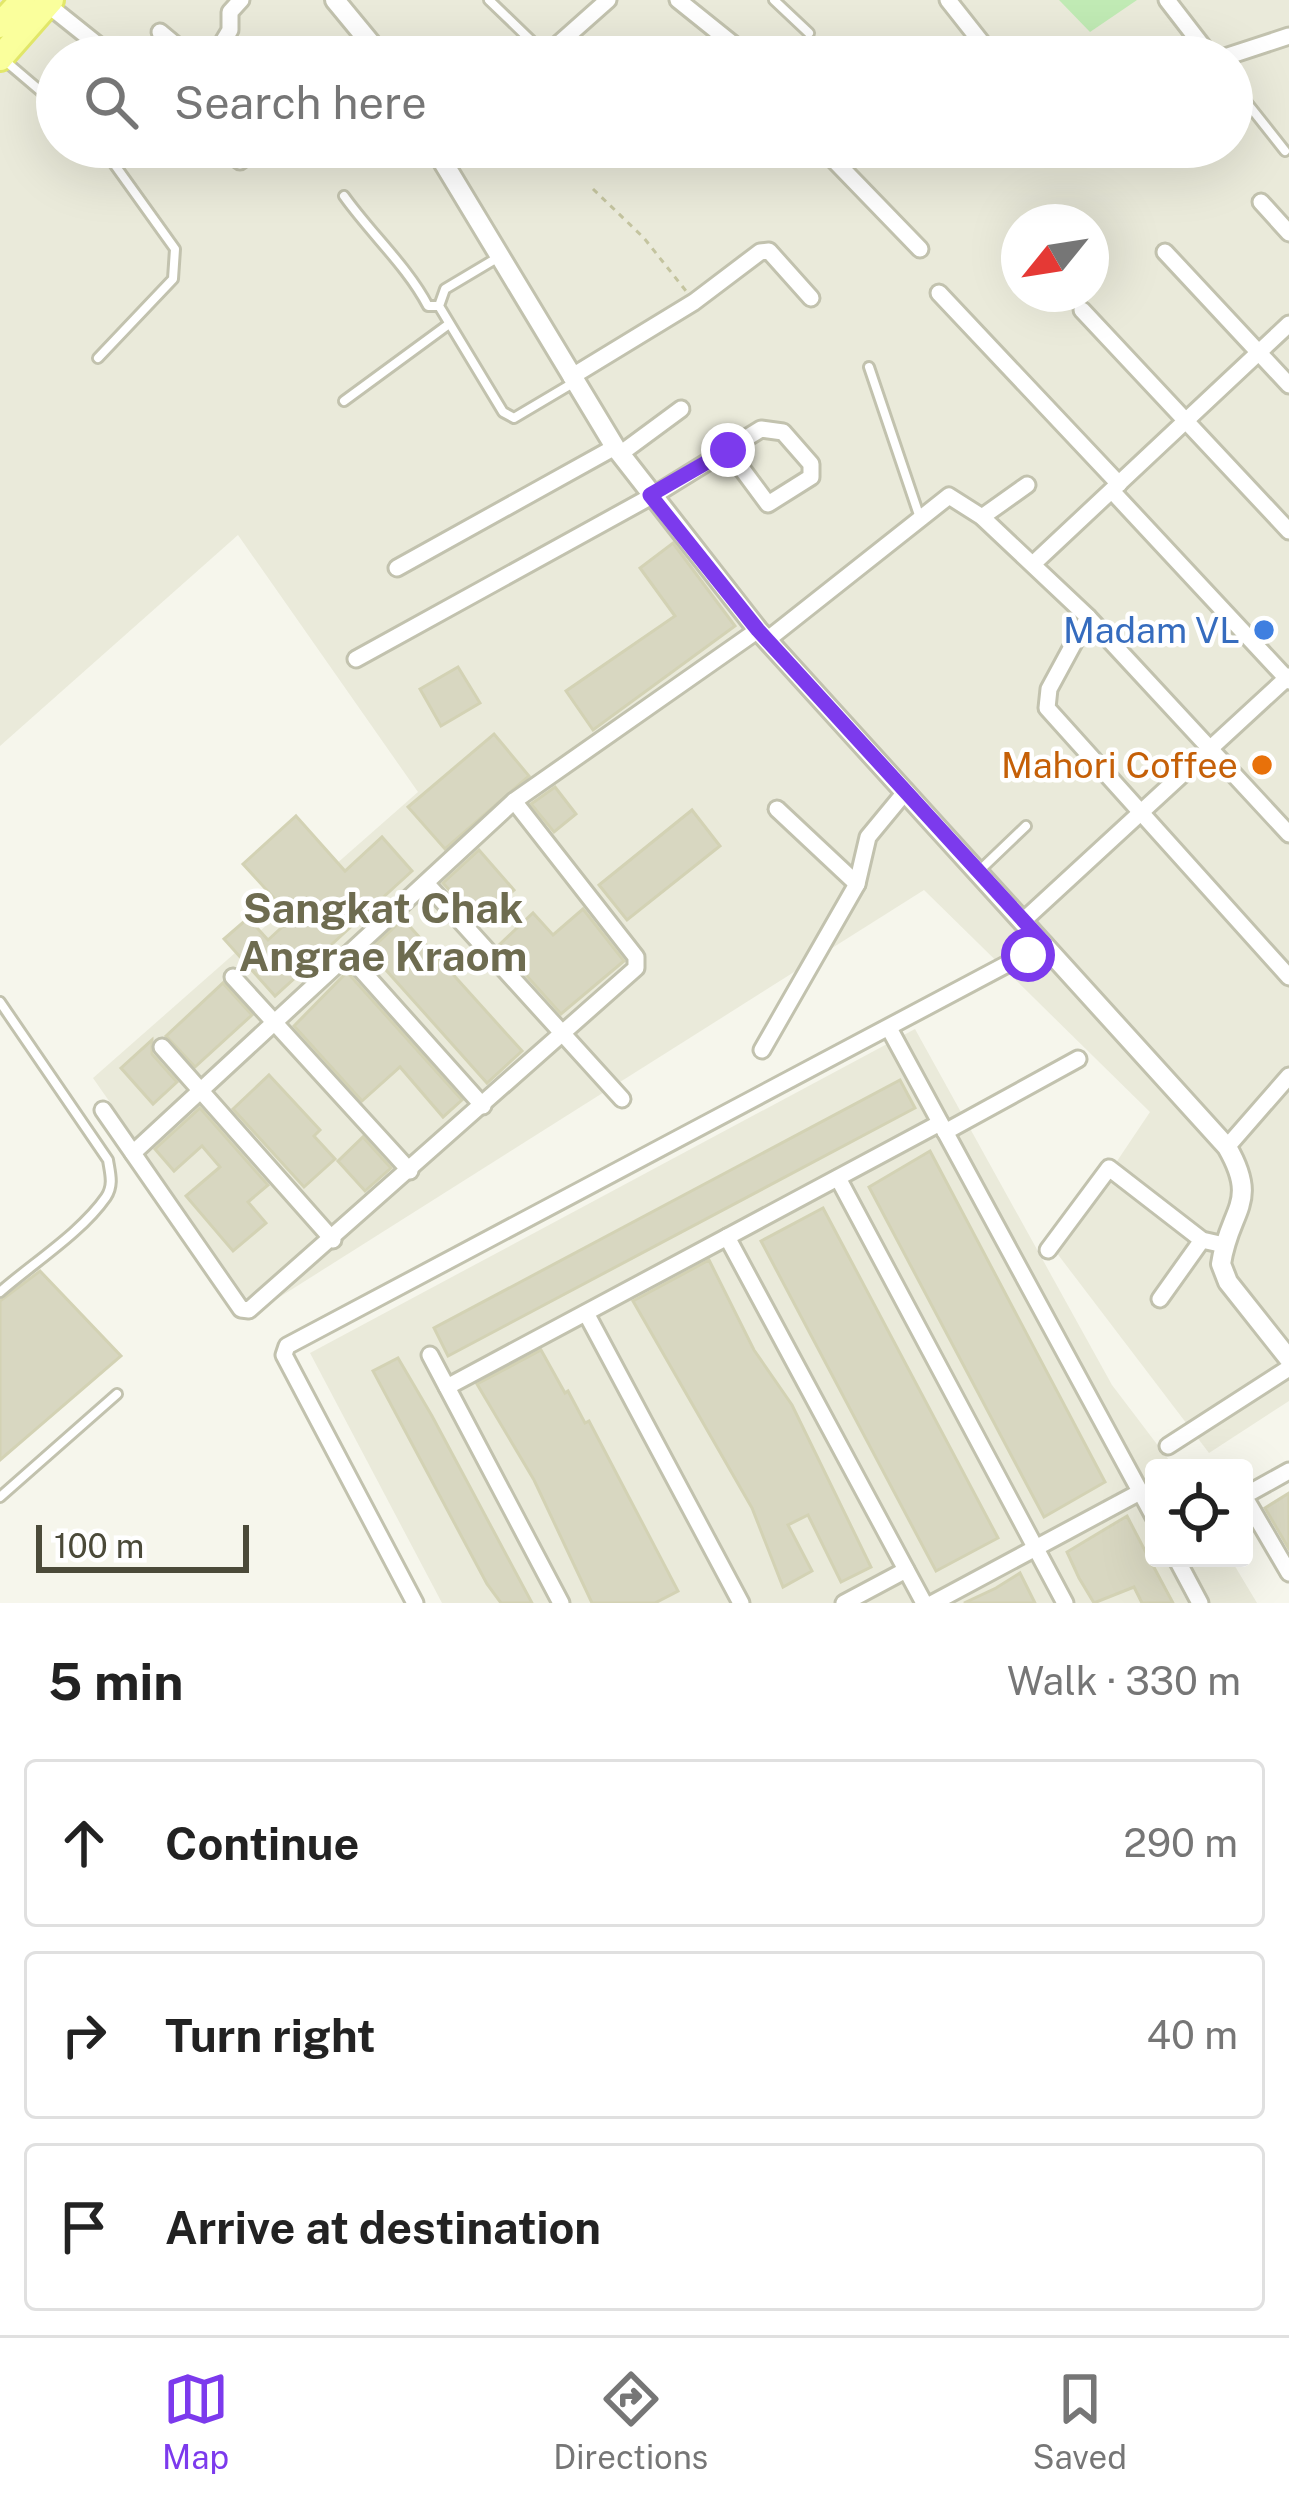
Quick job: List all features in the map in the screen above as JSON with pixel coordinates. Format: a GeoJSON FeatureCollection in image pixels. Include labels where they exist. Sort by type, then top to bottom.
{"type":"FeatureCollection","features":[{"type":"Feature","properties":{"kind":"main road"},"geometry":{"type":"LineString","coordinates":[[0,25],[41,2]]}},
{"type":"Feature","properties":{"kind":"main road"},"geometry":{"type":"LineString","coordinates":[[0,57],[41,2]]}},
{"type":"Feature","properties":{"kind":"street"},"geometry":{"type":"LineString","coordinates":[[226,36],[230,12],[241,0]]}},
{"type":"Feature","properties":{"kind":"street"},"geometry":{"type":"LineString","coordinates":[[335,0],[365,36]]}},
{"type":"Feature","properties":{"kind":"street"},"geometry":{"type":"LineString","coordinates":[[569,36],[608,0]]}},
{"type":"Feature","properties":{"kind":"street"},"geometry":{"type":"LineString","coordinates":[[678,0],[722,36]]}},
{"type":"Feature","properties":{"kind":"street"},"geometry":{"type":"LineString","coordinates":[[948,0],[976,36]]}},
{"type":"Feature","properties":{"kind":"street"},"geometry":{"type":"LineString","coordinates":[[41,2],[85,36]]}},
{"type":"Feature","properties":{"kind":"street"},"geometry":{"type":"LineString","coordinates":[[1176,3],[1197,36]]}},
{"type":"Feature","properties":{"kind":"street"},"geometry":{"type":"LineString","coordinates":[[160,32],[165,36]]}},
{"type":"Feature","properties":{"kind":"street"},"geometry":{"type":"LineString","coordinates":[[1253,48],[1289,36]]}},
{"type":"Feature","properties":{"kind":"street"},"geometry":{"type":"LineString","coordinates":[[446,168],[573,380],[650,495],[763,635],[1227,1147],[1242,1172],[1246,1198],[1224,1245],[1221,1264],[1228,1282],[1289,1364],[1168,1446]]}},
{"type":"Feature","properties":{"kind":"street"},"geometry":{"type":"LineString","coordinates":[[842,168],[920,249]]}},
{"type":"Feature","properties":{"kind":"street"},"geometry":{"type":"LineString","coordinates":[[1261,202],[1289,233]]}},
{"type":"Feature","properties":{"kind":"street"},"geometry":{"type":"LineString","coordinates":[[573,380],[769,250],[811,298]]}},
{"type":"Feature","properties":{"kind":"street"},"geometry":{"type":"LineString","coordinates":[[1165,252],[1289,385]]}},
{"type":"Feature","properties":{"kind":"street"},"geometry":{"type":"LineString","coordinates":[[939,293],[1288,678],[1024,920]]}},
{"type":"Feature","properties":{"kind":"street"},"geometry":{"type":"LineString","coordinates":[[1084,312],[1289,532]]}},
{"type":"Feature","properties":{"kind":"street"},"geometry":{"type":"LineString","coordinates":[[1033,564],[1289,324]]}},
{"type":"Feature","properties":{"kind":"street"},"geometry":{"type":"LineString","coordinates":[[397,568],[618,451],[682,409]]}},
{"type":"Feature","properties":{"kind":"street"},"geometry":{"type":"LineString","coordinates":[[356,659],[767,427],[783,432],[811,464],[811,477],[768,504],[728,450]]}},
{"type":"Feature","properties":{"kind":"street"},"geometry":{"type":"LineString","coordinates":[[982,518],[1027,485]]}},
{"type":"Feature","properties":{"kind":"street"},"geometry":{"type":"LineString","coordinates":[[133,1153],[514,801],[763,635],[949,496],[982,518],[1088,617],[1289,833]]}},
{"type":"Feature","properties":{"kind":"street"},"geometry":{"type":"LineString","coordinates":[[1088,617],[1049,688],[1047,708],[1289,977]]}},
{"type":"Feature","properties":{"kind":"street"},"geometry":{"type":"LineString","coordinates":[[762,1050],[856,884],[864,845],[905,791]]}},
{"type":"Feature","properties":{"kind":"street"},"geometry":{"type":"LineString","coordinates":[[103,1110],[242,1309],[249,1310],[333,1240],[638,963],[514,801]]}},
{"type":"Feature","properties":{"kind":"street"},"geometry":{"type":"LineString","coordinates":[[777,809],[856,884]]}},
{"type":"Feature","properties":{"kind":"street"},"geometry":{"type":"LineString","coordinates":[[426,883],[622,1100]]}},
{"type":"Feature","properties":{"kind":"street"},"geometry":{"type":"LineString","coordinates":[[415,1603],[284,1349],[1045,944]]}},
{"type":"Feature","properties":{"kind":"street"},"geometry":{"type":"LineString","coordinates":[[347,955],[483,1106]]}},
{"type":"Feature","properties":{"kind":"street"},"geometry":{"type":"LineString","coordinates":[[232,977],[410,1171]]}},
{"type":"Feature","properties":{"kind":"street"},"geometry":{"type":"LineString","coordinates":[[890,1030],[1145,1501]]}},
{"type":"Feature","properties":{"kind":"street"},"geometry":{"type":"LineString","coordinates":[[162,1047],[333,1240]]}},
{"type":"Feature","properties":{"kind":"street"},"geometry":{"type":"LineString","coordinates":[[447,1387],[838,1178],[1078,1059]]}},
{"type":"Feature","properties":{"kind":"street"},"geometry":{"type":"LineString","coordinates":[[1227,1147],[1289,1076]]}},
{"type":"Feature","properties":{"kind":"street"},"geometry":{"type":"LineString","coordinates":[[1048,1250],[1108,1168],[1202,1240],[1224,1245]]}},
{"type":"Feature","properties":{"kind":"street"},"geometry":{"type":"LineString","coordinates":[[838,1178],[1065,1603]]}},
{"type":"Feature","properties":{"kind":"street"},"geometry":{"type":"LineString","coordinates":[[727,1237],[928,1603],[1140,1492]]}},
{"type":"Feature","properties":{"kind":"street"},"geometry":{"type":"LineString","coordinates":[[1160,1299],[1202,1240]]}},
{"type":"Feature","properties":{"kind":"street"},"geometry":{"type":"LineString","coordinates":[[586,1313],[741,1603]]}},
{"type":"Feature","properties":{"kind":"street"},"geometry":{"type":"LineString","coordinates":[[430,1355],[561,1603]]}},
{"type":"Feature","properties":{"kind":"street"},"geometry":{"type":"LineString","coordinates":[[1289,1471],[1244,1496],[1289,1573]]}},
{"type":"Feature","properties":{"kind":"street"},"geometry":{"type":"LineString","coordinates":[[1181,1567],[1201,1603]]}},
{"type":"Feature","properties":{"kind":"street"},"geometry":{"type":"LineString","coordinates":[[844,1603],[906,1570]]}},
{"type":"Feature","properties":{"kind":"lane"},"geometry":{"type":"LineString","coordinates":[[489,0],[526,36]]}},
{"type":"Feature","properties":{"kind":"lane"},"geometry":{"type":"LineString","coordinates":[[774,0],[809,34]]}},
{"type":"Feature","properties":{"kind":"lane"},"geometry":{"type":"LineString","coordinates":[[0,57],[36,87]]}},
{"type":"Feature","properties":{"kind":"lane"},"geometry":{"type":"LineString","coordinates":[[1253,111],[1285,151]]}},
{"type":"Feature","properties":{"kind":"lane"},"geometry":{"type":"LineString","coordinates":[[98,358],[173,280],[178,262],[175,249],[117,168]]}},
{"type":"Feature","properties":{"kind":"lane"},"geometry":{"type":"LineString","coordinates":[[344,196],[387,253],[412,276],[428,306],[439,306]]}},
{"type":"Feature","properties":{"kind":"lane"},"geometry":{"type":"LineString","coordinates":[[498,257],[445,289],[439,306],[449,324],[503,412],[514,418],[573,380]]}},
{"type":"Feature","properties":{"kind":"lane"},"geometry":{"type":"LineString","coordinates":[[344,401],[449,324]]}},
{"type":"Feature","properties":{"kind":"lane"},"geometry":{"type":"LineString","coordinates":[[869,367],[919,515]]}},
{"type":"Feature","properties":{"kind":"lane"},"geometry":{"type":"LineString","coordinates":[[979,871],[1026,826]]}},
{"type":"Feature","properties":{"kind":"lane"},"geometry":{"type":"LineString","coordinates":[[0,1002],[108,1160],[112,1181],[108,1194],[86,1216],[0,1292]]}},
{"type":"Feature","properties":{"kind":"lane"},"geometry":{"type":"LineString","coordinates":[[0,1497],[117,1394]]}},
{"type":"Feature","properties":{"kind":"path"},"geometry":{"type":"LineString","coordinates":[[593,188],[644,238],[694,302]]}},
{"type":"Feature","properties":{"kind":"shaded area"},"geometry":{"type":"Polygon","coordinates":[[[0,0],[1289,0],[1289,1401],[1209,1453],[1056,1252],[1150,1112],[924,890],[256,1312],[93,1078],[418,792],[238,535],[0,746],[0,0]]]}},
{"type":"Feature","properties":{"kind":"shaded area"},"geometry":{"type":"Polygon","coordinates":[[[915,1029],[1112,1385],[1168,1459],[1145,1459],[1145,1567],[1235,1567],[1257,1603],[442,1603],[310,1353],[915,1029]]]}},
{"type":"Feature","properties":{"kind":"green space"},"geometry":{"type":"Polygon","coordinates":[[[1059,0],[1137,0],[1090,32],[1059,0]]]}},
{"type":"Feature","properties":{"kind":"building"},"geometry":{"type":"Polygon","coordinates":[[[673,543],[735,626],[593,730],[566,691],[675,616],[640,568],[673,543]]]}},
{"type":"Feature","properties":{"kind":"building"},"geometry":{"type":"Polygon","coordinates":[[[458,667],[480,703],[441,726],[420,689],[458,667]]]}},
{"type":"Feature","properties":{"kind":"building"},"geometry":{"type":"Polygon","coordinates":[[[494,734],[529,776],[445,849],[408,807],[494,734]]]}},
{"type":"Feature","properties":{"kind":"building"},"geometry":{"type":"Polygon","coordinates":[[[555,787],[576,814],[554,832],[531,804],[555,787]]]}},
{"type":"Feature","properties":{"kind":"building"},"geometry":{"type":"Polygon","coordinates":[[[692,810],[720,846],[627,920],[599,885],[692,810]]]}},
{"type":"Feature","properties":{"kind":"building"},"geometry":{"type":"Polygon","coordinates":[[[296,816],[345,871],[382,837],[412,871],[275,996],[224,939],[248,918],[268,940],[292,918],[243,864],[296,816]]]}},
{"type":"Feature","properties":{"kind":"building"},"geometry":{"type":"Polygon","coordinates":[[[479,850],[514,890],[478,922],[443,883],[479,850]]]}},
{"type":"Feature","properties":{"kind":"building"},"geometry":{"type":"Polygon","coordinates":[[[583,909],[624,961],[561,1014],[499,945],[533,913],[553,935],[583,909]]]}},
{"type":"Feature","properties":{"kind":"building"},"geometry":{"type":"Polygon","coordinates":[[[403,919],[522,1051],[487,1083],[369,951],[403,919]]]}},
{"type":"Feature","properties":{"kind":"building"},"geometry":{"type":"Polygon","coordinates":[[[347,972],[462,1100],[443,1117],[400,1067],[362,1101],[294,1026],[347,972]]]}},
{"type":"Feature","properties":{"kind":"building"},"geometry":{"type":"Polygon","coordinates":[[[223,983],[252,1015],[195,1067],[166,1036],[223,983]]]}},
{"type":"Feature","properties":{"kind":"building"},"geometry":{"type":"Polygon","coordinates":[[[152,1040],[152,1054],[177,1082],[153,1104],[121,1068],[152,1040]]]}},
{"type":"Feature","properties":{"kind":"building"},"geometry":{"type":"Polygon","coordinates":[[[269,1075],[320,1130],[314,1136],[335,1159],[304,1187],[233,1109],[269,1075]]]}},
{"type":"Feature","properties":{"kind":"building"},"geometry":{"type":"Polygon","coordinates":[[[900,1080],[915,1108],[448,1356],[434,1328],[900,1080]]]}},
{"type":"Feature","properties":{"kind":"building"},"geometry":{"type":"Polygon","coordinates":[[[200,1108],[268,1185],[248,1202],[266,1223],[233,1251],[186,1196],[220,1167],[202,1146],[174,1171],[155,1149],[200,1108]]]}},
{"type":"Feature","properties":{"kind":"building"},"geometry":{"type":"Polygon","coordinates":[[[363,1137],[391,1168],[365,1191],[338,1161],[363,1137]]]}},
{"type":"Feature","properties":{"kind":"building"},"geometry":{"type":"Polygon","coordinates":[[[930,1151],[1105,1482],[1044,1517],[869,1187],[930,1151]]]}},
{"type":"Feature","properties":{"kind":"building"},"geometry":{"type":"Polygon","coordinates":[[[823,1208],[998,1538],[936,1571],[761,1241],[823,1208]]]}},
{"type":"Feature","properties":{"kind":"building"},"geometry":{"type":"Polygon","coordinates":[[[709,1260],[754,1350],[792,1405],[871,1567],[841,1582],[808,1515],[788,1525],[812,1571],[783,1587],[752,1508],[633,1301],[709,1260]]]}},
{"type":"Feature","properties":{"kind":"building"},"geometry":{"type":"Polygon","coordinates":[[[40,1271],[121,1356],[0,1460],[0,1301],[40,1271]]]}},
{"type":"Feature","properties":{"kind":"building"},"geometry":{"type":"Polygon","coordinates":[[[541,1350],[585,1423],[589,1421],[678,1591],[655,1603],[592,1603],[534,1480],[477,1384],[541,1350]]]}},
{"type":"Feature","properties":{"kind":"building"},"geometry":{"type":"Polygon","coordinates":[[[398,1358],[532,1603],[501,1603],[487,1584],[373,1371],[398,1358]]]}},
{"type":"Feature","properties":{"kind":"building"},"geometry":{"type":"Polygon","coordinates":[[[1289,1493],[1289,1549],[1265,1508],[1289,1493]]]}},
{"type":"Feature","properties":{"kind":"building"},"geometry":{"type":"Polygon","coordinates":[[[1127,1516],[1145,1550],[1145,1567],[1154,1567],[1173,1603],[1142,1603],[1134,1587],[1094,1603],[1067,1552],[1127,1516]]]}},
{"type":"Feature","properties":{"kind":"building"},"geometry":{"type":"Polygon","coordinates":[[[1020,1573],[1035,1603],[964,1603],[996,1588],[1020,1573]]]}},
{"type":"Feature","properties":{"kind":"place","name":"Madam VL"},"geometry":{"type":"Point","coordinates":[1264,630]}},
{"type":"Feature","properties":{"kind":"place","name":"Mahori Coffee"},"geometry":{"type":"Point","coordinates":[1262,765]}},
{"type":"Feature","properties":{"kind":"district","name":"Sangkat Chak Angrae Kraom"},"geometry":{"type":"Point","coordinates":[383,931]}},
{"type":"Feature","properties":{"kind":"route"},"geometry":{"type":"LineString","coordinates":[[728,450],[650,495],[758,630],[1045,944],[1028,955]]}}]}
